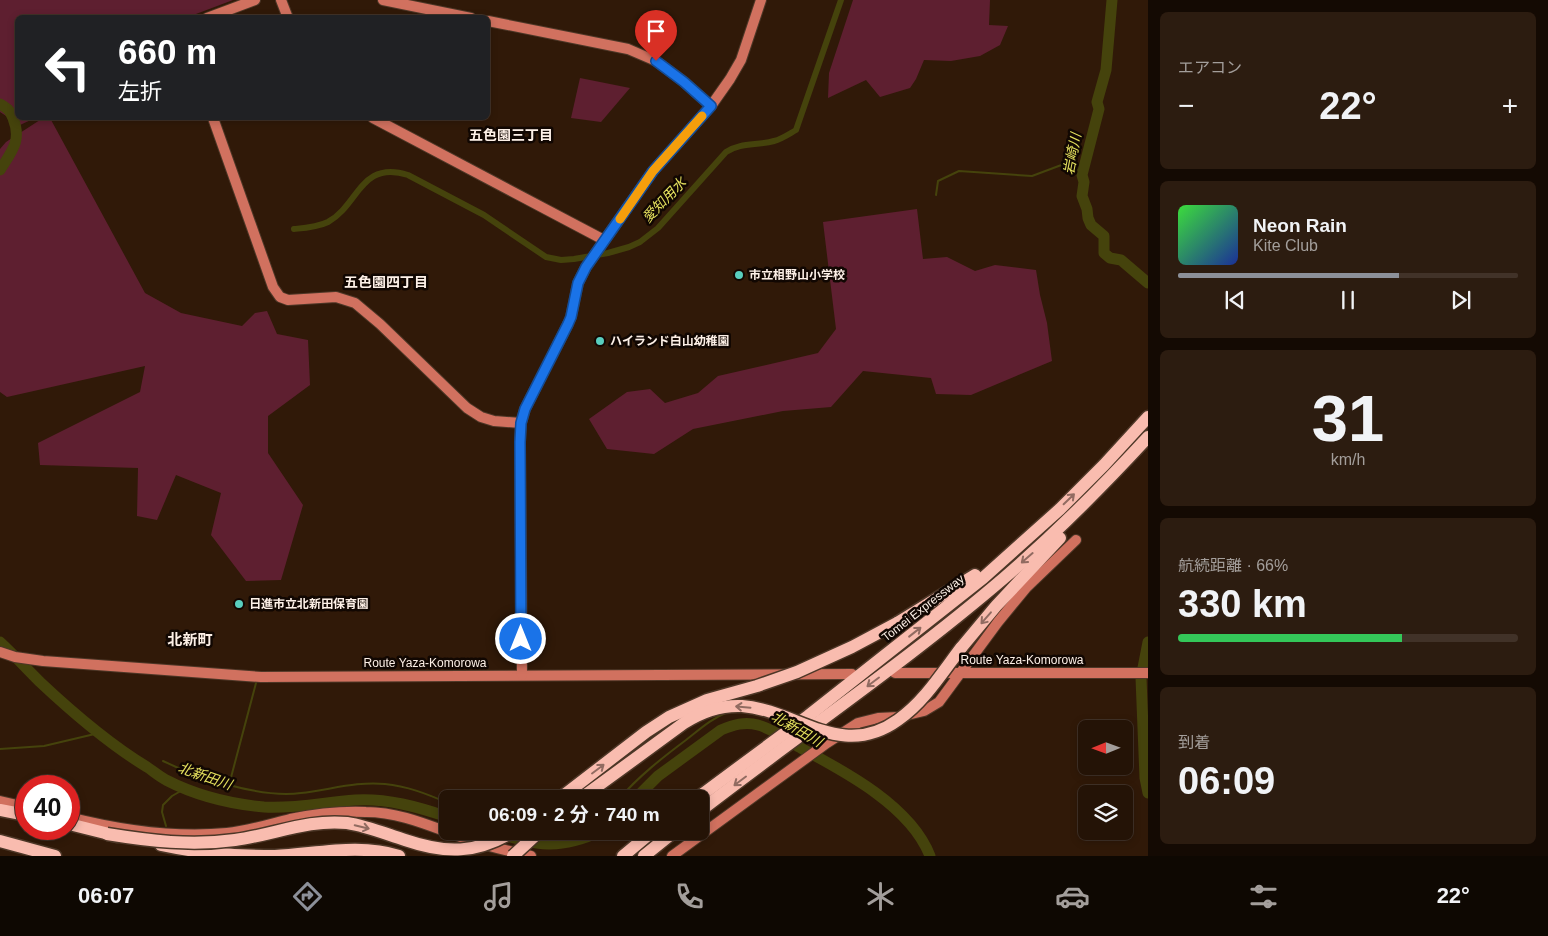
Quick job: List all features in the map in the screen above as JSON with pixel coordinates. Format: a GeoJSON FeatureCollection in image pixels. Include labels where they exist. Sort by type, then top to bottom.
{"type":"FeatureCollection","features":[{"type":"Feature","properties":{"kind":"highway","name":"Tomei Expressway"},"geometry":{"type":"LineString","coordinates":[[812,720],[1034,533],[1104,465],[1148,417]]}},
{"type":"Feature","properties":{"kind":"highway","name":"Tomei Expressway"},"geometry":{"type":"LineString","coordinates":[[709,790],[773,748],[949,623],[1044,543],[1148,438]]}},
{"type":"Feature","properties":{"kind":"highway"},"geometry":{"type":"LineString","coordinates":[[592,790],[684,723],[696,716],[719,708],[736,706],[753,708],[815,730],[837,734],[863,734],[876,731],[897,721],[919,702],[996,606],[1148,438]]}},
{"type":"Feature","properties":{"kind":"highway"},"geometry":{"type":"LineString","coordinates":[[571,790],[646,732],[681,711],[707,700],[797,672],[852,647],[897,624],[972,577],[1034,533]]}},
{"type":"Feature","properties":{"kind":"highway","name":"Tomei Expressway"},"geometry":{"type":"LineString","coordinates":[[709,803],[773,748]]}},
{"type":"Feature","properties":{"kind":"highway"},"geometry":{"type":"LineString","coordinates":[[0,810],[15,813]]}},
{"type":"Feature","properties":{"kind":"highway"},"geometry":{"type":"LineString","coordinates":[[107,834],[162,842],[197,843],[233,840],[305,825],[333,822],[360,826],[425,846],[456,850],[473,848],[497,840]]}},
{"type":"Feature","properties":{"kind":"highway"},"geometry":{"type":"LineString","coordinates":[[80,827],[176,848],[222,854],[272,856],[364,849],[400,856]]}},
{"type":"Feature","properties":{"kind":"highway"},"geometry":{"type":"LineString","coordinates":[[513,856],[530,840]]}},
{"type":"Feature","properties":{"kind":"highway"},"geometry":{"type":"LineString","coordinates":[[623,856],[642,840]]}},
{"type":"Feature","properties":{"kind":"highway"},"geometry":{"type":"LineString","coordinates":[[644,856],[663,840]]}},
{"type":"Feature","properties":{"kind":"highway"},"geometry":{"type":"LineString","coordinates":[[0,841],[55,856]]}},
{"type":"Feature","properties":{"kind":"street"},"geometry":{"type":"LineString","coordinates":[[216,15],[255,0]]}},
{"type":"Feature","properties":{"kind":"street"},"geometry":{"type":"LineString","coordinates":[[281,0],[287,15]]}},
{"type":"Feature","properties":{"kind":"street"},"geometry":{"type":"LineString","coordinates":[[383,0],[456,15]]}},
{"type":"Feature","properties":{"kind":"street"},"geometry":{"type":"LineString","coordinates":[[522,675],[521,423],[530,398],[571,317],[578,283],[587,265],[653,171],[711,106],[730,79],[741,60],[761,0]]}},
{"type":"Feature","properties":{"kind":"street"},"geometry":{"type":"LineString","coordinates":[[490,21],[628,49],[656,61],[711,106]]}},
{"type":"Feature","properties":{"kind":"street"},"geometry":{"type":"LineString","coordinates":[[214,120],[273,287],[280,297],[288,300],[336,297],[355,303],[380,324],[467,408],[486,419],[521,423]]}},
{"type":"Feature","properties":{"kind":"street"},"geometry":{"type":"LineString","coordinates":[[377,120],[601,244]]}},
{"type":"Feature","properties":{"kind":"street"},"geometry":{"type":"LineString","coordinates":[[672,856],[827,743],[858,723],[878,718],[899,717],[930,709],[946,694],[1026,588],[1076,540]]}},
{"type":"Feature","properties":{"kind":"street","name":"Route Yaza-Komorowa"},"geometry":{"type":"LineString","coordinates":[[0,652],[15,657],[42,661],[261,677],[852,674]]}},
{"type":"Feature","properties":{"kind":"street","name":"Route Yaza-Komorowa"},"geometry":{"type":"LineString","coordinates":[[896,673],[1148,673]]}},
{"type":"Feature","properties":{"kind":"street"},"geometry":{"type":"LineString","coordinates":[[0,801],[15,804]]}},
{"type":"Feature","properties":{"kind":"street"},"geometry":{"type":"LineString","coordinates":[[80,820],[96,824],[181,834],[228,833],[294,819],[380,812],[398,815],[466,839],[530,856]]}},
{"type":"Feature","properties":{"kind":"shaded area"},"geometry":{"type":"Polygon","coordinates":[[[0,0],[233,0],[193,15],[15,15],[15,120],[31,120],[20,125],[0,112],[0,0]]]}},
{"type":"Feature","properties":{"kind":"shaded area"},"geometry":{"type":"Polygon","coordinates":[[[853,0],[990,0],[989,25],[1008,26],[1000,45],[980,56],[951,61],[924,60],[910,88],[880,97],[866,80],[828,98],[829,73],[853,0]]]}},
{"type":"Feature","properties":{"kind":"shaded area"},"geometry":{"type":"Polygon","coordinates":[[[580,78],[630,88],[601,122],[571,118],[580,78]]]}},
{"type":"Feature","properties":{"kind":"shaded area"},"geometry":{"type":"Polygon","coordinates":[[[40,120],[51,120],[145,293],[181,313],[242,326],[255,313],[267,311],[277,334],[308,340],[310,385],[268,416],[268,453],[303,505],[281,580],[246,581],[211,535],[221,493],[176,475],[157,520],[137,516],[138,468],[40,465],[38,443],[140,392],[145,366],[7,397],[0,392],[0,149],[6,142],[40,120]]]}},
{"type":"Feature","properties":{"kind":"shaded area"},"geometry":{"type":"Polygon","coordinates":[[[917,209],[923,259],[947,257],[975,271],[995,265],[1036,270],[1047,323],[1052,361],[971,395],[936,394],[931,378],[863,371],[831,407],[783,411],[693,429],[654,454],[607,449],[589,419],[627,392],[650,389],[665,403],[698,393],[718,376],[818,353],[836,329],[823,222],[917,209]]]}},
{"type":"Feature","properties":{"kind":"waterway","name":"愛知用水"},"geometry":{"type":"LineString","coordinates":[[294,229],[328,222],[347,205],[370,179],[380,174],[392,172],[408,175],[484,215],[546,257],[561,260],[574,259],[629,247],[640,242],[658,228],[726,152],[743,145],[777,140],[796,130],[841,0]]}},
{"type":"Feature","properties":{"kind":"waterway","name":"岩崎川"},"geometry":{"type":"LineString","coordinates":[[1112,0],[1106,70],[1097,102],[1099,109],[1082,175],[1084,182],[1082,196],[1091,225],[1104,236],[1104,253],[1110,258],[1121,260],[1148,283]]}},
{"type":"Feature","properties":{"kind":"waterway","name":"北新田川"},"geometry":{"type":"LineString","coordinates":[[0,104],[11,113],[16,126],[14,146],[0,170]]}},
{"type":"Feature","properties":{"kind":"waterway"},"geometry":{"type":"LineString","coordinates":[[936,195],[938,181],[959,171],[1032,176],[1064,164],[1078,170],[1082,175]]}},
{"type":"Feature","properties":{"kind":"waterway","name":"北新田川"},"geometry":{"type":"LineString","coordinates":[[0,642],[53,694],[105,738],[163,778],[189,790],[239,804],[264,807],[379,800],[439,814]]}},
{"type":"Feature","properties":{"kind":"waterway","name":"岩崎川"},"geometry":{"type":"LineString","coordinates":[[1148,642],[1141,678],[1145,778],[1148,793]]}},
{"type":"Feature","properties":{"kind":"waterway"},"geometry":{"type":"LineString","coordinates":[[256,683],[229,785],[255,791],[283,794],[374,783],[409,789],[439,799]]}},
{"type":"Feature","properties":{"kind":"waterway"},"geometry":{"type":"LineString","coordinates":[[628,790],[706,724],[728,712]]}},
{"type":"Feature","properties":{"kind":"waterway","name":"北新田川"},"geometry":{"type":"LineString","coordinates":[[644,790],[658,776],[721,730],[739,724],[753,724],[774,732],[836,767],[874,792],[908,821],[921,838],[930,856]]}},
{"type":"Feature","properties":{"kind":"waterway"},"geometry":{"type":"LineString","coordinates":[[0,749],[44,746],[99,733]]}},
{"type":"Feature","properties":{"kind":"waterway"},"geometry":{"type":"LineString","coordinates":[[163,761],[198,777],[228,785]]}},
{"type":"Feature","properties":{"kind":"waterway"},"geometry":{"type":"LineString","coordinates":[[166,826],[162,812],[163,805],[172,796],[186,788]]}},
{"type":"Feature","properties":{"kind":"waterway","name":"北新田川"},"geometry":{"type":"LineString","coordinates":[[524,840],[545,844],[558,844],[578,840]]}},
{"type":"Feature","properties":{"kind":"slow traffic"},"geometry":{"type":"LineString","coordinates":[[620,219],[653,171],[702,116]]}},
{"type":"Feature","properties":{"kind":"place","name":"市立相野山小学校"},"geometry":{"type":"Point","coordinates":[739,275]}},
{"type":"Feature","properties":{"kind":"place","name":"ハイランド白山幼稚園"},"geometry":{"type":"Point","coordinates":[600,341]}},
{"type":"Feature","properties":{"kind":"place","name":"日進市立北新田保育園"},"geometry":{"type":"Point","coordinates":[239,604]}},
{"type":"Feature","properties":{"kind":"district","name":"五色園三丁目"},"geometry":{"type":"Point","coordinates":[511,135]}},
{"type":"Feature","properties":{"kind":"district","name":"五色園四丁目"},"geometry":{"type":"Point","coordinates":[386,282]}},
{"type":"Feature","properties":{"kind":"district","name":"北新町"},"geometry":{"type":"Point","coordinates":[190,639]}},
{"type":"Feature","properties":{"kind":"route"},"geometry":{"type":"LineString","coordinates":[[521,639],[520,442],[522,416],[568,324],[578,283],[586,267],[653,171],[711,106],[656,61]]}}]}
